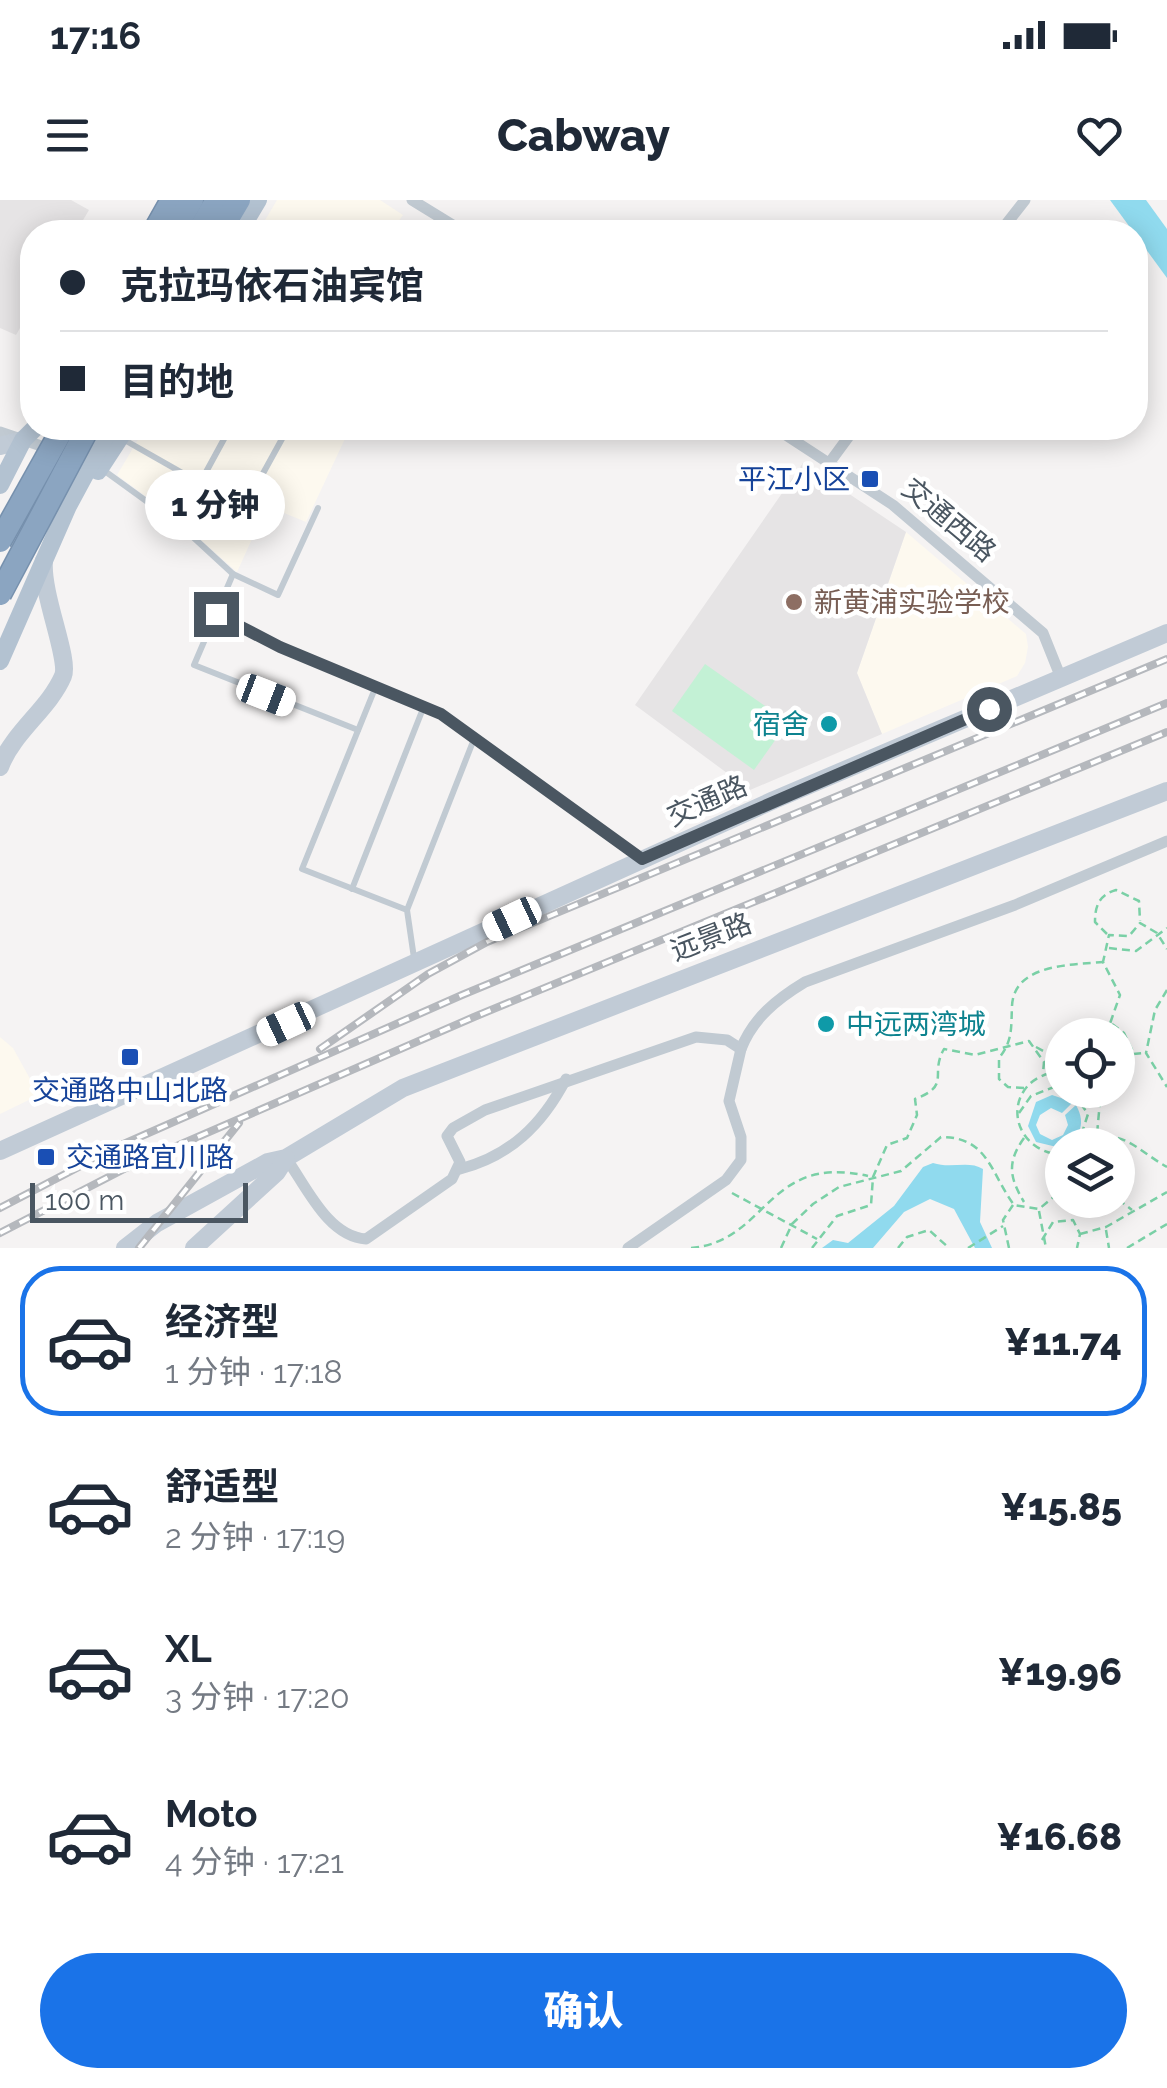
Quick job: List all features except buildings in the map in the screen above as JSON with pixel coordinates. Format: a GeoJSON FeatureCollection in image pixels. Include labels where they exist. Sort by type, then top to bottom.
{"type":"FeatureCollection","features":[{"type":"Feature","properties":{"kind":"highway"},"geometry":{"type":"LineString","coordinates":[[0,537],[43,440]]}},
{"type":"Feature","properties":{"kind":"highway"},"geometry":{"type":"LineString","coordinates":[[0,537],[56,440]]}},
{"type":"Feature","properties":{"kind":"highway"},"geometry":{"type":"LineString","coordinates":[[3,586],[82,440]]}},
{"type":"Feature","properties":{"kind":"highway"},"geometry":{"type":"LineString","coordinates":[[3,586],[108,440]]}},
{"type":"Feature","properties":{"kind":"main road"},"geometry":{"type":"LineString","coordinates":[[0,485],[26,440]]}},
{"type":"Feature","properties":{"kind":"main road"},"geometry":{"type":"LineString","coordinates":[[0,661],[68,506],[110,440]]}},
{"type":"Feature","properties":{"kind":"main road"},"geometry":{"type":"LineString","coordinates":[[0,766],[64,674],[63,650],[50,616],[43,577],[44,558]]}},
{"type":"Feature","properties":{"kind":"main road","name":"交通路"},"geometry":{"type":"LineString","coordinates":[[0,1150],[642,859],[1167,633]]}},
{"type":"Feature","properties":{"kind":"main road","name":"远景路"},"geometry":{"type":"LineString","coordinates":[[125,1248],[157,1223],[268,1162],[286,1158],[368,1106],[438,1073],[1167,791]]}},
{"type":"Feature","properties":{"kind":"main road","name":"远景路"},"geometry":{"type":"LineString","coordinates":[[194,1248],[277,1172],[286,1158]]}},
{"type":"Feature","properties":{"kind":"street"},"geometry":{"type":"LineString","coordinates":[[412,200],[444,220]]}},
{"type":"Feature","properties":{"kind":"street"},"geometry":{"type":"LineString","coordinates":[[1009,220],[1025,200]]}},
{"type":"Feature","properties":{"kind":"street"},"geometry":{"type":"LineString","coordinates":[[42,440],[96,465]]}},
{"type":"Feature","properties":{"kind":"street","name":"交通西路"},"geometry":{"type":"LineString","coordinates":[[794,440],[893,505],[1043,633],[1060,678]]}},
{"type":"Feature","properties":{"kind":"street"},"geometry":{"type":"LineString","coordinates":[[830,462],[846,440]]}},
{"type":"Feature","properties":{"kind":"street"},"geometry":{"type":"LineString","coordinates":[[628,1248],[721,1183],[742,1160],[741,1137],[728,1101],[740,1049],[758,1019],[777,999],[805,982],[1015,906],[1167,841]]}},
{"type":"Feature","properties":{"kind":"street"},"geometry":{"type":"LineString","coordinates":[[460,1169],[449,1144],[453,1128],[484,1110],[566,1080],[662,1052],[696,1037],[727,1040],[740,1049]]}},
{"type":"Feature","properties":{"kind":"street"},"geometry":{"type":"LineString","coordinates":[[286,1158],[338,1230],[351,1238],[378,1234],[460,1169],[504,1154],[552,1106],[566,1080]]}},
{"type":"Feature","properties":{"kind":"lane"},"geometry":{"type":"LineString","coordinates":[[131,440],[244,508]]}},
{"type":"Feature","properties":{"kind":"lane"},"geometry":{"type":"LineString","coordinates":[[200,483],[223,440]]}},
{"type":"Feature","properties":{"kind":"lane"},"geometry":{"type":"LineString","coordinates":[[235,534],[244,508],[281,440]]}},
{"type":"Feature","properties":{"kind":"lane"},"geometry":{"type":"LineString","coordinates":[[96,465],[182,526],[233,574],[278,594],[318,508]]}},
{"type":"Feature","properties":{"kind":"lane"},"geometry":{"type":"LineString","coordinates":[[233,574],[194,665],[358,730]]}},
{"type":"Feature","properties":{"kind":"lane"},"geometry":{"type":"LineString","coordinates":[[216,614],[280,647],[424,706],[642,859]]}},
{"type":"Feature","properties":{"kind":"lane"},"geometry":{"type":"LineString","coordinates":[[376,686],[302,869],[407,910]]}},
{"type":"Feature","properties":{"kind":"lane"},"geometry":{"type":"LineString","coordinates":[[352,889],[424,706]]}},
{"type":"Feature","properties":{"kind":"lane"},"geometry":{"type":"LineString","coordinates":[[415,964],[407,910],[474,740]]}},
{"type":"Feature","properties":{"kind":"path"},"geometry":{"type":"LineString","coordinates":[[1116,890],[1139,901],[1140,923],[1129,936],[1110,935],[1095,922],[1095,908],[1105,893],[1116,890]]}},
{"type":"Feature","properties":{"kind":"path"},"geometry":{"type":"LineString","coordinates":[[1140,923],[1158,933],[1167,949]]}},
{"type":"Feature","properties":{"kind":"path"},"geometry":{"type":"LineString","coordinates":[[1107,947],[1136,951],[1167,928]]}},
{"type":"Feature","properties":{"kind":"path"},"geometry":{"type":"LineString","coordinates":[[1110,935],[1103,962],[1120,995],[1112,1018]]}},
{"type":"Feature","properties":{"kind":"path"},"geometry":{"type":"LineString","coordinates":[[1024,1088],[1008,1087],[999,1079],[999,1058],[1008,1046],[1012,1000],[1028,976],[1059,965],[1103,962]]}},
{"type":"Feature","properties":{"kind":"path"},"geometry":{"type":"LineString","coordinates":[[1167,990],[1156,1010],[1146,1053],[1167,1087]]}},
{"type":"Feature","properties":{"kind":"path"},"geometry":{"type":"LineString","coordinates":[[812,1248],[837,1216],[871,1205],[872,1177],[887,1145],[907,1138],[917,1115],[915,1099],[938,1085],[938,1060],[944,1049],[975,1055],[1021,1040],[1045,1052]]}},
{"type":"Feature","properties":{"kind":"path"},"geometry":{"type":"LineString","coordinates":[[1035,1046],[1044,1062],[1043,1073],[1024,1088],[1016,1104],[1024,1138],[1036,1149],[1045,1151]]}},
{"type":"Feature","properties":{"kind":"path"},"geometry":{"type":"LineString","coordinates":[[1135,1054],[1146,1053]]}},
{"type":"Feature","properties":{"kind":"path"},"geometry":{"type":"LineString","coordinates":[[1019,1114],[1032,1096],[1045,1091]]}},
{"type":"Feature","properties":{"kind":"path"},"geometry":{"type":"LineString","coordinates":[[781,1248],[792,1224],[838,1187],[901,1172],[941,1137],[957,1137],[985,1150],[1014,1204]]}},
{"type":"Feature","properties":{"kind":"path"},"geometry":{"type":"LineString","coordinates":[[1024,1138],[1010,1163],[1011,1176],[1025,1204]]}},
{"type":"Feature","properties":{"kind":"path"},"geometry":{"type":"LineString","coordinates":[[1135,1142],[1167,1167]]}},
{"type":"Feature","properties":{"kind":"path"},"geometry":{"type":"LineString","coordinates":[[690,1248],[717,1246],[763,1206],[818,1170],[872,1177]]}},
{"type":"Feature","properties":{"kind":"path"},"geometry":{"type":"LineString","coordinates":[[721,1183],[818,1240]]}},
{"type":"Feature","properties":{"kind":"path"},"geometry":{"type":"LineString","coordinates":[[1135,1210],[1167,1192]]}},
{"type":"Feature","properties":{"kind":"path"},"geometry":{"type":"LineString","coordinates":[[1009,1248],[1004,1225],[1007,1208],[1025,1204],[1040,1209]]}},
{"type":"Feature","properties":{"kind":"path"},"geometry":{"type":"LineString","coordinates":[[1040,1209],[1045,1205]]}},
{"type":"Feature","properties":{"kind":"path"},"geometry":{"type":"LineString","coordinates":[[1040,1209],[1046,1248]]}},
{"type":"Feature","properties":{"kind":"path"},"geometry":{"type":"LineString","coordinates":[[1080,1234],[1122,1218]]}},
{"type":"Feature","properties":{"kind":"path"},"geometry":{"type":"LineString","coordinates":[[1042,1240],[1053,1222],[1073,1220],[1080,1234],[1077,1248]]}},
{"type":"Feature","properties":{"kind":"path"},"geometry":{"type":"LineString","coordinates":[[1127,1248],[1167,1224]]}},
{"type":"Feature","properties":{"kind":"path"},"geometry":{"type":"LineString","coordinates":[[968,1248],[1004,1225]]}},
{"type":"Feature","properties":{"kind":"path"},"geometry":{"type":"LineString","coordinates":[[1106,1227],[1109,1248]]}},
{"type":"Feature","properties":{"kind":"path"},"geometry":{"type":"LineString","coordinates":[[898,1248],[907,1237],[929,1230],[949,1248]]}},
{"type":"Feature","properties":{"kind":"shaded area"},"geometry":{"type":"Polygon","coordinates":[[[0,200],[71,200],[89,210],[83,220],[20,220],[20,328],[16,335],[0,328],[0,200]]]}},
{"type":"Feature","properties":{"kind":"shaded area"},"geometry":{"type":"Polygon","coordinates":[[[277,200],[380,200],[403,215],[399,220],[265,220],[277,200]]]}},
{"type":"Feature","properties":{"kind":"shaded area"},"geometry":{"type":"Polygon","coordinates":[[[138,440],[344,440],[306,522],[267,506],[237,572],[183,524],[117,475],[138,440]]]}},
{"type":"Feature","properties":{"kind":"shaded area","name":"新黄浦实验学校"},"geometry":{"type":"Polygon","coordinates":[[[803,463],[906,532],[857,673],[882,734],[750,790],[635,705],[803,463]]]}},
{"type":"Feature","properties":{"kind":"shaded area"},"geometry":{"type":"Polygon","coordinates":[[[906,532],[1026,634],[1028,647],[1017,676],[882,734],[857,673],[906,532]]]}},
{"type":"Feature","properties":{"kind":"shaded area"},"geometry":{"type":"Polygon","coordinates":[[[0,1037],[13,1048],[39,1095],[0,1114],[0,1037]]]}},
{"type":"Feature","properties":{"kind":"green space"},"geometry":{"type":"Polygon","coordinates":[[[705,664],[788,722],[754,770],[672,711],[705,664]]]}},
{"type":"Feature","properties":{"kind":"water"},"geometry":{"type":"Polygon","coordinates":[[[1110,200],[1146,200],[1167,229],[1167,278],[1148,252],[1148,220],[1125,220],[1110,200]]]}},
{"type":"Feature","properties":{"kind":"water"},"geometry":{"type":"Polygon","coordinates":[[[1045,1098],[1045,1108],[1051,1108],[1040,1115],[1036,1125],[1045,1136],[1045,1144],[1036,1142],[1028,1126],[1036,1102],[1045,1098]]]}},
{"type":"Feature","properties":{"kind":"water"},"geometry":{"type":"Polygon","coordinates":[[[1073,1108],[1077,1108],[1081,1126],[1066,1128],[1065,1115],[1073,1108]]]}},
{"type":"Feature","properties":{"kind":"water"},"geometry":{"type":"Polygon","coordinates":[[[933,1163],[983,1169],[980,1222],[992,1248],[975,1248],[954,1209],[930,1199],[904,1212],[873,1248],[822,1248],[833,1240],[848,1243],[894,1206],[923,1167],[933,1163]]]}},
{"type":"Feature","properties":{"kind":"railway"},"geometry":{"type":"LineString","coordinates":[[320,1049],[428,974],[487,942],[1167,659]]}},
{"type":"Feature","properties":{"kind":"railway"},"geometry":{"type":"LineString","coordinates":[[0,1208],[119,1146],[462,995],[1167,703]]}},
{"type":"Feature","properties":{"kind":"railway"},"geometry":{"type":"LineString","coordinates":[[0,1233],[126,1168],[474,1017],[1167,732]]}},
{"type":"Feature","properties":{"kind":"railway"},"geometry":{"type":"LineString","coordinates":[[139,1248],[239,1123]]}},
{"type":"Feature","properties":{"kind":"place","name":"平江小区"},"geometry":{"type":"Point","coordinates":[870,479]}},
{"type":"Feature","properties":{"kind":"place","name":"新黄浦实验学校"},"geometry":{"type":"Point","coordinates":[794,602]}},
{"type":"Feature","properties":{"kind":"place","name":"宿舍"},"geometry":{"type":"Point","coordinates":[829,724]}},
{"type":"Feature","properties":{"kind":"place","name":"中远两湾城"},"geometry":{"type":"Point","coordinates":[826,1024]}},
{"type":"Feature","properties":{"kind":"place","name":"交通路中山北路"},"geometry":{"type":"Point","coordinates":[130,1057]}},
{"type":"Feature","properties":{"kind":"place","name":"交通路宜川路"},"geometry":{"type":"Point","coordinates":[46,1157]}},
{"type":"Feature","properties":{"kind":"route"},"geometry":{"type":"LineString","coordinates":[[216,614],[280,647],[441,714],[642,859],[989,709]]}}]}
